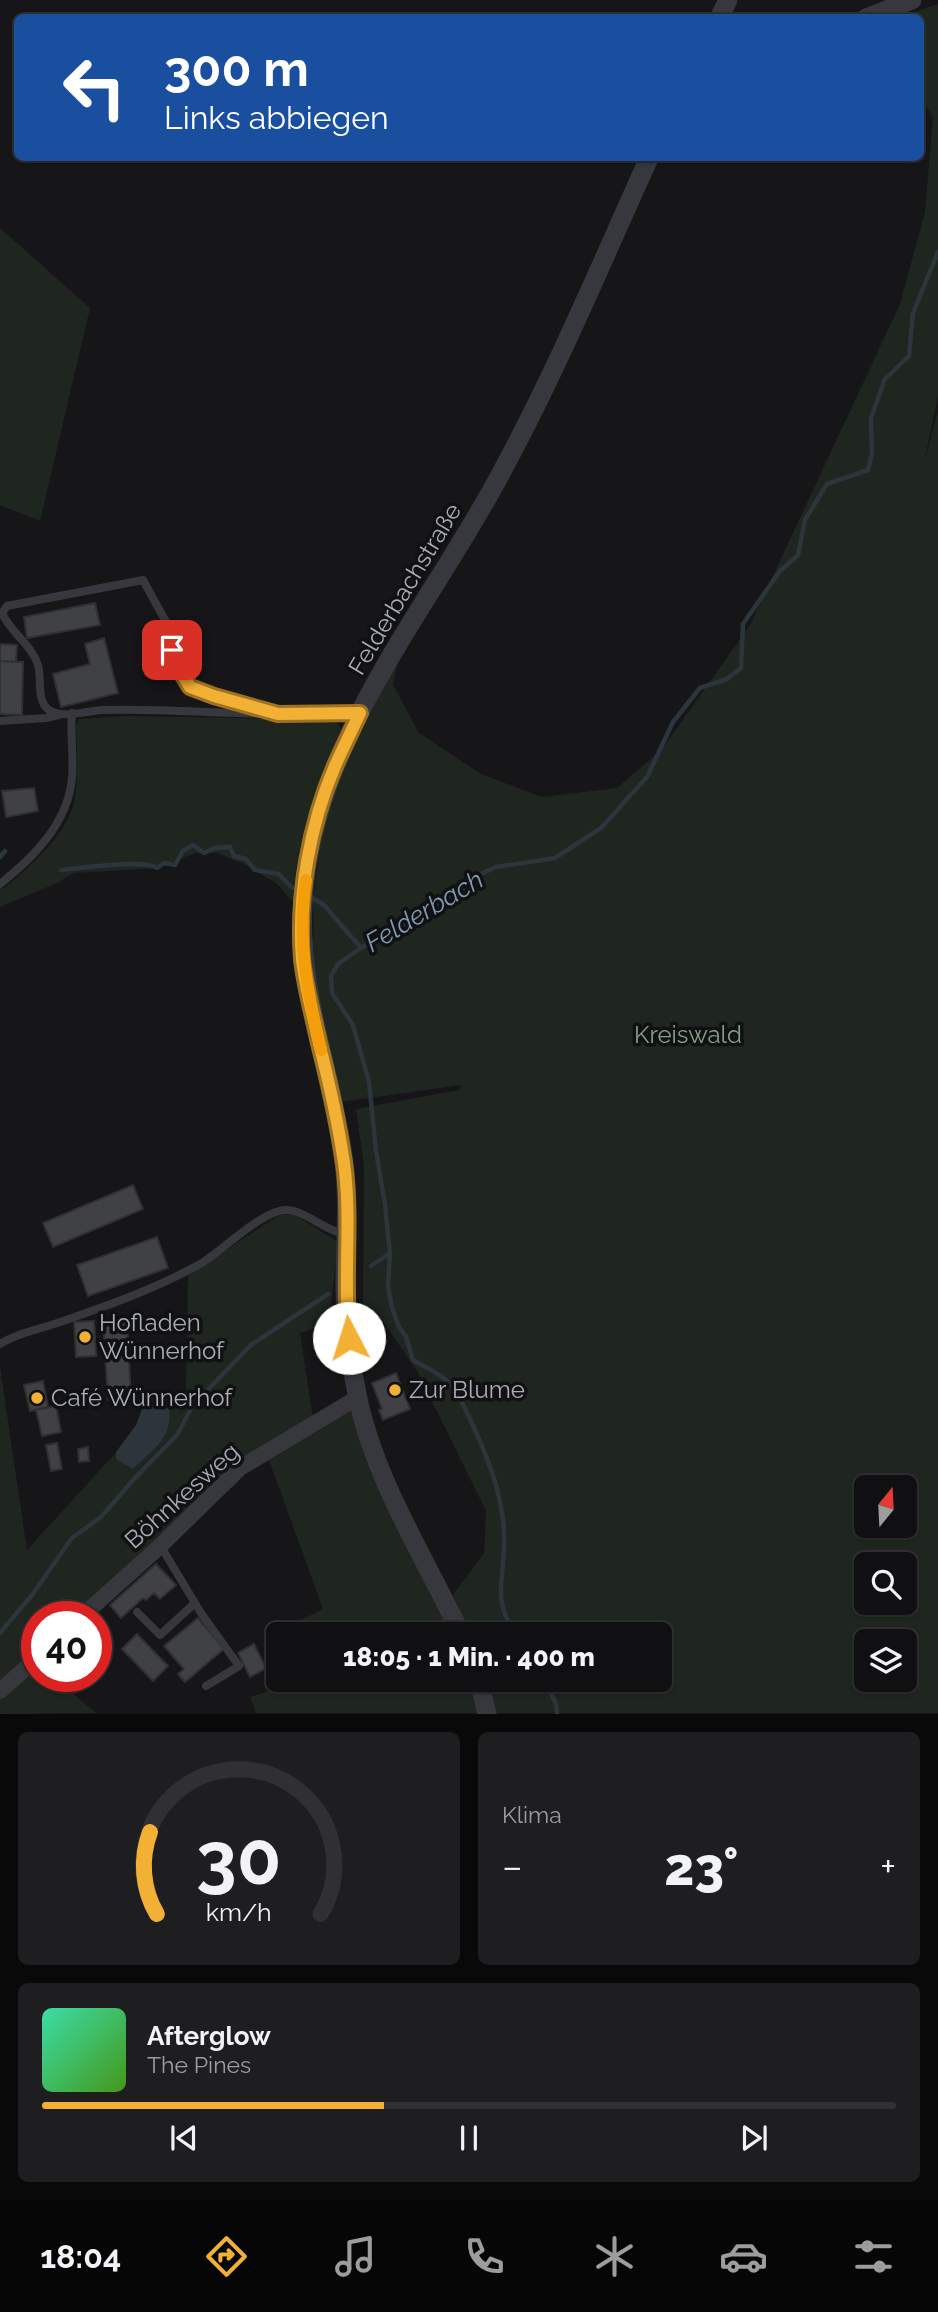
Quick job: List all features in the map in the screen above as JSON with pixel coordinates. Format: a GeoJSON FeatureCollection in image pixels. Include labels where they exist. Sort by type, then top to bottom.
{"type":"FeatureCollection","features":[{"type":"Feature","properties":{"kind":"street"},"geometry":{"type":"LineString","coordinates":[[876,14],[912,0]]}},
{"type":"Feature","properties":{"kind":"street","name":"Felderbachstraße"},"geometry":{"type":"LineString","coordinates":[[455,1622],[395,1503],[374,1450],[358,1398],[347,1317],[347,1234],[342,1154],[335,1106],[310,1006],[302,958],[303,902],[313,832],[334,768],[360,713],[499,477],[565,345],[648,161]]}},
{"type":"Feature","properties":{"kind":"street","name":"Böhnkesweg"},"geometry":{"type":"LineString","coordinates":[[99,1601],[240,1468],[358,1398]]}},
{"type":"Feature","properties":{"kind":"street"},"geometry":{"type":"LineString","coordinates":[[0,1691],[21,1672]]}},
{"type":"Feature","properties":{"kind":"street"},"geometry":{"type":"LineString","coordinates":[[482,1692],[488,1713]]}},
{"type":"Feature","properties":{"kind":"lane"},"geometry":{"type":"LineString","coordinates":[[61,714],[50,711],[43,704],[38,665],[29,649],[8,626],[2,613],[7,606],[144,580],[166,622],[172,650],[190,687],[278,714]]}},
{"type":"Feature","properties":{"kind":"lane"},"geometry":{"type":"LineString","coordinates":[[0,721],[46,719],[61,714],[102,710],[360,713]]}},
{"type":"Feature","properties":{"kind":"lane"},"geometry":{"type":"LineString","coordinates":[[0,884],[42,845],[63,814],[72,778],[72,713]]}},
{"type":"Feature","properties":{"kind":"lane"},"geometry":{"type":"LineString","coordinates":[[0,1344],[136,1296],[202,1263],[256,1223],[286,1209],[331,1231],[347,1234]]}},
{"type":"Feature","properties":{"kind":"lane"},"geometry":{"type":"LineString","coordinates":[[160,1545],[195,1603],[239,1666],[206,1686]]}},
{"type":"Feature","properties":{"kind":"lane"},"geometry":{"type":"LineString","coordinates":[[137,1612],[160,1635],[195,1603]]}},
{"type":"Feature","properties":{"kind":"green space","name":"Kreiswald"},"geometry":{"type":"Polygon","coordinates":[[[938,4],[938,397],[924,462],[938,411],[938,1713],[496,1713],[492,1692],[672,1692],[672,1622],[465,1622],[453,1595],[484,1553],[486,1511],[417,1371],[381,1318],[363,1313],[364,1166],[356,1109],[459,1090],[461,1085],[341,1102],[309,963],[314,935],[313,900],[322,833],[340,774],[399,657],[393,685],[419,733],[481,774],[542,797],[617,788],[663,748],[750,625],[900,304],[925,212],[933,117],[924,104],[924,14],[909,14],[938,4]]]}},
{"type":"Feature","properties":{"kind":"green space"},"geometry":{"type":"Polygon","coordinates":[[[0,228],[90,308],[40,521],[0,505],[0,228]]]}},
{"type":"Feature","properties":{"kind":"green space"},"geometry":{"type":"Polygon","coordinates":[[[127,716],[335,720],[341,728],[331,753],[295,904],[276,883],[244,864],[217,853],[195,853],[158,868],[74,873],[0,907],[0,889],[6,887],[46,849],[70,815],[77,784],[76,726],[79,719],[127,716]]]}},
{"type":"Feature","properties":{"kind":"green space"},"geometry":{"type":"Polygon","coordinates":[[[281,1214],[297,1216],[338,1242],[329,1324],[300,1333],[313,1419],[237,1467],[90,1601],[21,1601],[21,1665],[0,1684],[0,1367],[27,1550],[151,1414],[186,1391],[188,1275],[281,1214]]]}},
{"type":"Feature","properties":{"kind":"green space"},"geometry":{"type":"Polygon","coordinates":[[[351,1411],[398,1526],[447,1622],[296,1622],[323,1609],[269,1460],[351,1411]]]}},
{"type":"Feature","properties":{"kind":"green space"},"geometry":{"type":"Polygon","coordinates":[[[21,1676],[21,1692],[71,1692],[96,1713],[0,1714],[0,1694],[21,1676]]]}},
{"type":"Feature","properties":{"kind":"green space"},"geometry":{"type":"Polygon","coordinates":[[[266,1692],[478,1692],[484,1713],[256,1713],[250,1697],[266,1692]]]}},
{"type":"Feature","properties":{"kind":"shaded area"},"geometry":{"type":"Polygon","coordinates":[[[155,1392],[168,1399],[170,1412],[167,1432],[157,1446],[133,1469],[116,1459],[116,1452],[136,1425],[148,1394],[155,1392]]]}},
{"type":"Feature","properties":{"kind":"building"},"geometry":{"type":"Polygon","coordinates":[[[95,603],[100,625],[27,638],[24,617],[95,603]]]}},
{"type":"Feature","properties":{"kind":"building"},"geometry":{"type":"Polygon","coordinates":[[[104,638],[118,693],[61,707],[53,674],[90,664],[85,644],[104,638]]]}},
{"type":"Feature","properties":{"kind":"building"},"geometry":{"type":"Polygon","coordinates":[[[0,644],[17,645],[16,662],[0,661],[0,644]]]}},
{"type":"Feature","properties":{"kind":"building"},"geometry":{"type":"Polygon","coordinates":[[[0,661],[23,662],[22,715],[0,714],[0,661]]]}},
{"type":"Feature","properties":{"kind":"building"},"geometry":{"type":"Polygon","coordinates":[[[34,788],[38,811],[6,817],[2,791],[34,788]]]}},
{"type":"Feature","properties":{"kind":"building"},"geometry":{"type":"Polygon","coordinates":[[[133,1185],[143,1209],[53,1247],[43,1223],[133,1185]]]}},
{"type":"Feature","properties":{"kind":"building"},"geometry":{"type":"Polygon","coordinates":[[[157,1237],[168,1268],[88,1296],[77,1265],[157,1237]]]}},
{"type":"Feature","properties":{"kind":"building"},"geometry":{"type":"Polygon","coordinates":[[[127,1320],[131,1399],[108,1400],[103,1321],[127,1320]]]}},
{"type":"Feature","properties":{"kind":"building"},"geometry":{"type":"Polygon","coordinates":[[[94,1321],[96,1356],[76,1357],[74,1322],[94,1321]]]}},
{"type":"Feature","properties":{"kind":"building"},"geometry":{"type":"Polygon","coordinates":[[[396,1373],[410,1409],[383,1420],[379,1410],[382,1409],[372,1383],[396,1373]]]}},
{"type":"Feature","properties":{"kind":"building"},"geometry":{"type":"Polygon","coordinates":[[[43,1381],[48,1407],[30,1411],[24,1385],[43,1381]]]}},
{"type":"Feature","properties":{"kind":"building"},"geometry":{"type":"Polygon","coordinates":[[[56,1406],[61,1432],[42,1436],[36,1410],[56,1406]]]}},
{"type":"Feature","properties":{"kind":"building"},"geometry":{"type":"Polygon","coordinates":[[[57,1443],[62,1469],[51,1471],[46,1445],[57,1443]]]}},
{"type":"Feature","properties":{"kind":"building"},"geometry":{"type":"Polygon","coordinates":[[[88,1447],[89,1461],[79,1462],[78,1449],[88,1447]]]}},
{"type":"Feature","properties":{"kind":"building"},"geometry":{"type":"Polygon","coordinates":[[[156,1564],[176,1585],[160,1599],[154,1593],[146,1600],[143,1598],[121,1618],[112,1607],[112,1603],[156,1564]]]}},
{"type":"Feature","properties":{"kind":"building"},"geometry":{"type":"Polygon","coordinates":[[[198,1618],[224,1649],[185,1682],[178,1674],[184,1669],[164,1646],[198,1618]]]}},
{"type":"Feature","properties":{"kind":"building"},"geometry":{"type":"Polygon","coordinates":[[[137,1634],[168,1666],[153,1681],[122,1649],[137,1634]]]}},
{"type":"Feature","properties":{"kind":"building"},"geometry":{"type":"Polygon","coordinates":[[[254,1644],[266,1668],[250,1677],[238,1653],[254,1644]]]}},
{"type":"Feature","properties":{"kind":"waterway","name":"Felderbach"},"geometry":{"type":"LineString","coordinates":[[508,1622],[501,1592],[504,1530],[490,1466],[453,1387],[437,1373],[413,1360],[406,1337],[392,1308],[388,1286],[390,1253],[369,1082],[353,1025],[332,993],[331,976],[338,964],[361,948],[423,913],[483,873],[496,867],[555,858],[601,828],[647,777],[673,722],[700,688],[727,679],[741,668],[743,624],[780,571],[798,555],[805,520],[827,484],[868,470],[872,453],[871,418],[885,379],[909,356],[913,313],[938,252]]}},
{"type":"Feature","properties":{"kind":"waterway"},"geometry":{"type":"LineString","coordinates":[[61,870],[126,864],[157,868],[164,863],[175,865],[183,851],[193,845],[204,853],[215,848],[230,847],[234,856],[246,859],[255,870],[279,874],[298,890]]}},
{"type":"Feature","properties":{"kind":"waterway"},"geometry":{"type":"LineString","coordinates":[[0,857],[5,851]]}},
{"type":"Feature","properties":{"kind":"waterway"},"geometry":{"type":"LineString","coordinates":[[309,896],[324,905],[361,948]]}},
{"type":"Feature","properties":{"kind":"waterway"},"geometry":{"type":"LineString","coordinates":[[371,1266],[390,1253]]}},
{"type":"Feature","properties":{"kind":"waterway"},"geometry":{"type":"LineString","coordinates":[[0,1633],[32,1595],[72,1538],[101,1517],[177,1435],[193,1405],[251,1345],[328,1294]]}},
{"type":"Feature","properties":{"kind":"waterway","name":"Felderbach"},"geometry":{"type":"LineString","coordinates":[[550,1692],[557,1714]]}},
{"type":"Feature","properties":{"kind":"slow traffic"},"geometry":{"type":"LineString","coordinates":[[306,880],[302,958],[321,1050]]}},
{"type":"Feature","properties":{"kind":"place","name":"Hofladen Wünnerhof"},"geometry":{"type":"Point","coordinates":[85,1337]}},
{"type":"Feature","properties":{"kind":"place","name":"Zur Blume"},"geometry":{"type":"Point","coordinates":[395,1390]}},
{"type":"Feature","properties":{"kind":"place","name":"Café Wünnerhof"},"geometry":{"type":"Point","coordinates":[37,1398]}},
{"type":"Feature","properties":{"kind":"route"},"geometry":{"type":"LineString","coordinates":[[172,650],[190,687],[214,696],[278,714],[360,713],[334,768],[313,832],[303,902],[302,958],[310,1006],[335,1106],[344,1167],[347,1234],[345,1283],[349,1338]]}}]}
